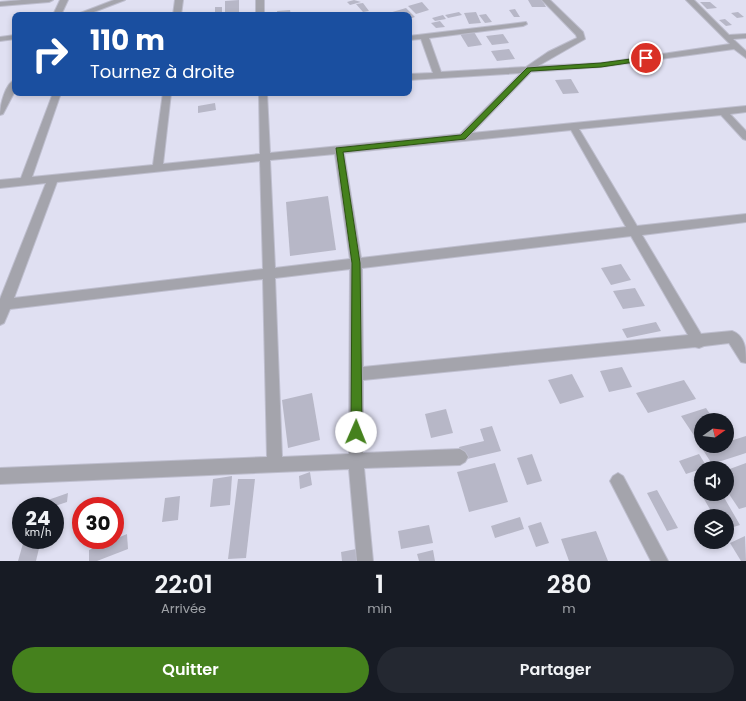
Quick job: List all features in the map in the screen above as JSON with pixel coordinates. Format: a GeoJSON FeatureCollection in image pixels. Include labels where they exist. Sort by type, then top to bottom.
{"type":"FeatureCollection","features":[{"type":"Feature","properties":{"kind":"street"},"geometry":{"type":"LineString","coordinates":[[0,4],[16,1],[49,0]]}},
{"type":"Feature","properties":{"kind":"street"},"geometry":{"type":"LineString","coordinates":[[58,12],[64,0]]}},
{"type":"Feature","properties":{"kind":"street"},"geometry":{"type":"LineString","coordinates":[[88,12],[121,0]]}},
{"type":"Feature","properties":{"kind":"street"},"geometry":{"type":"LineString","coordinates":[[177,12],[179,0]]}},
{"type":"Feature","properties":{"kind":"street"},"geometry":{"type":"LineString","coordinates":[[260,0],[260,12]]}},
{"type":"Feature","properties":{"kind":"street"},"geometry":{"type":"LineString","coordinates":[[463,137],[529,70],[550,54],[582,38],[580,34],[546,0]]}},
{"type":"Feature","properties":{"kind":"street"},"geometry":{"type":"LineString","coordinates":[[690,0],[746,56]]}},
{"type":"Feature","properties":{"kind":"street"},"geometry":{"type":"LineString","coordinates":[[412,38],[523,24]]}},
{"type":"Feature","properties":{"kind":"street"},"geometry":{"type":"LineString","coordinates":[[424,36],[438,75]]}},
{"type":"Feature","properties":{"kind":"street"},"geometry":{"type":"LineString","coordinates":[[727,37],[746,36]]}},
{"type":"Feature","properties":{"kind":"street"},"geometry":{"type":"LineString","coordinates":[[0,39],[12,37]]}},
{"type":"Feature","properties":{"kind":"street"},"geometry":{"type":"LineString","coordinates":[[412,77],[601,65],[736,46]]}},
{"type":"Feature","properties":{"kind":"street"},"geometry":{"type":"LineString","coordinates":[[0,112],[3,100],[12,87]]}},
{"type":"Feature","properties":{"kind":"street"},"geometry":{"type":"LineString","coordinates":[[25,181],[56,96]]}},
{"type":"Feature","properties":{"kind":"street"},"geometry":{"type":"LineString","coordinates":[[158,168],[167,96]]}},
{"type":"Feature","properties":{"kind":"street"},"geometry":{"type":"LineString","coordinates":[[263,96],[275,465]]}},
{"type":"Feature","properties":{"kind":"street"},"geometry":{"type":"LineString","coordinates":[[0,184],[746,109]]}},
{"type":"Feature","properties":{"kind":"street"},"geometry":{"type":"LineString","coordinates":[[723,111],[746,137]]}},
{"type":"Feature","properties":{"kind":"street"},"geometry":{"type":"LineString","coordinates":[[573,126],[699,342]]}},
{"type":"Feature","properties":{"kind":"street"},"geometry":{"type":"LineString","coordinates":[[339,150],[356,263],[356,461],[365,561]]}},
{"type":"Feature","properties":{"kind":"street"},"geometry":{"type":"LineString","coordinates":[[0,319],[3,305],[53,178]]}},
{"type":"Feature","properties":{"kind":"street"},"geometry":{"type":"LineString","coordinates":[[3,305],[746,218]]}},
{"type":"Feature","properties":{"kind":"street"},"geometry":{"type":"LineString","coordinates":[[357,374],[699,342],[732,337],[746,357]]}},
{"type":"Feature","properties":{"kind":"street"},"geometry":{"type":"LineString","coordinates":[[0,476],[460,457]]}},
{"type":"Feature","properties":{"kind":"street"},"geometry":{"type":"LineString","coordinates":[[618,482],[660,561]]}},
{"type":"Feature","properties":{"kind":"building"},"geometry":{"type":"Polygon","coordinates":[[[239,0],[239,12],[225,12],[225,1],[239,0]]]}},
{"type":"Feature","properties":{"kind":"building"},"geometry":{"type":"Polygon","coordinates":[[[354,0],[361,2],[350,5],[347,2],[354,0]]]}},
{"type":"Feature","properties":{"kind":"building"},"geometry":{"type":"Polygon","coordinates":[[[528,0],[542,0],[546,7],[532,7],[528,0]]]}},
{"type":"Feature","properties":{"kind":"building"},"geometry":{"type":"Polygon","coordinates":[[[422,2],[429,10],[416,14],[408,6],[422,2]]]}},
{"type":"Feature","properties":{"kind":"building"},"geometry":{"type":"Polygon","coordinates":[[[700,2],[710,2],[717,8],[707,9],[700,2]]]}},
{"type":"Feature","properties":{"kind":"building"},"geometry":{"type":"Polygon","coordinates":[[[363,3],[369,11],[363,12],[356,4],[363,3]]]}},
{"type":"Feature","properties":{"kind":"building"},"geometry":{"type":"Polygon","coordinates":[[[215,7],[222,7],[222,12],[215,12],[215,7]]]}},
{"type":"Feature","properties":{"kind":"building"},"geometry":{"type":"Polygon","coordinates":[[[406,8],[410,12],[392,12],[406,8]]]}},
{"type":"Feature","properties":{"kind":"building"},"geometry":{"type":"Polygon","coordinates":[[[515,9],[520,17],[514,17],[509,10],[515,9]]]}},
{"type":"Feature","properties":{"kind":"building"},"geometry":{"type":"Polygon","coordinates":[[[290,10],[290,12],[277,12],[290,10]]]}},
{"type":"Feature","properties":{"kind":"building"},"geometry":{"type":"Polygon","coordinates":[[[459,12],[462,15],[448,18],[445,15],[459,12]]]}},
{"type":"Feature","properties":{"kind":"building"},"geometry":{"type":"Polygon","coordinates":[[[476,12],[481,23],[469,24],[464,13],[476,12]]]}},
{"type":"Feature","properties":{"kind":"building"},"geometry":{"type":"Polygon","coordinates":[[[738,12],[744,17],[737,18],[731,13],[738,12]]]}},
{"type":"Feature","properties":{"kind":"building"},"geometry":{"type":"Polygon","coordinates":[[[486,14],[492,22],[485,23],[479,15],[486,14]]]}},
{"type":"Feature","properties":{"kind":"building"},"geometry":{"type":"Polygon","coordinates":[[[443,15],[446,19],[435,21],[432,18],[443,15]]]}},
{"type":"Feature","properties":{"kind":"building"},"geometry":{"type":"Polygon","coordinates":[[[725,19],[732,25],[726,26],[719,20],[725,19]]]}},
{"type":"Feature","properties":{"kind":"building"},"geometry":{"type":"Polygon","coordinates":[[[440,21],[445,27],[436,28],[431,23],[440,21]]]}},
{"type":"Feature","properties":{"kind":"building"},"geometry":{"type":"Polygon","coordinates":[[[474,32],[482,45],[468,47],[460,34],[474,32]]]}},
{"type":"Feature","properties":{"kind":"building"},"geometry":{"type":"Polygon","coordinates":[[[503,34],[509,43],[492,45],[486,36],[503,34]]]}},
{"type":"Feature","properties":{"kind":"building"},"geometry":{"type":"Polygon","coordinates":[[[509,49],[515,59],[497,61],[491,51],[509,49]]]}},
{"type":"Feature","properties":{"kind":"building"},"geometry":{"type":"Polygon","coordinates":[[[571,79],[579,93],[563,94],[555,80],[571,79]]]}},
{"type":"Feature","properties":{"kind":"building"},"geometry":{"type":"Polygon","coordinates":[[[215,103],[216,110],[198,113],[198,106],[215,103]]]}},
{"type":"Feature","properties":{"kind":"building"},"geometry":{"type":"Polygon","coordinates":[[[328,196],[336,250],[290,256],[286,202],[328,196]]]}},
{"type":"Feature","properties":{"kind":"building"},"geometry":{"type":"Polygon","coordinates":[[[621,264],[631,280],[611,285],[601,268],[621,264]]]}},
{"type":"Feature","properties":{"kind":"building"},"geometry":{"type":"Polygon","coordinates":[[[635,288],[645,306],[623,309],[613,291],[635,288]]]}},
{"type":"Feature","properties":{"kind":"building"},"geometry":{"type":"Polygon","coordinates":[[[656,322],[661,331],[627,338],[622,329],[656,322]]]}},
{"type":"Feature","properties":{"kind":"building"},"geometry":{"type":"Polygon","coordinates":[[[622,367],[632,387],[609,392],[600,371],[622,367]]]}},
{"type":"Feature","properties":{"kind":"building"},"geometry":{"type":"Polygon","coordinates":[[[572,374],[584,397],[560,404],[548,380],[572,374]]]}},
{"type":"Feature","properties":{"kind":"building"},"geometry":{"type":"Polygon","coordinates":[[[684,380],[696,399],[648,413],[636,393],[684,380]]]}},
{"type":"Feature","properties":{"kind":"building"},"geometry":{"type":"Polygon","coordinates":[[[312,393],[320,440],[288,448],[282,400],[312,393]]]}},
{"type":"Feature","properties":{"kind":"building"},"geometry":{"type":"Polygon","coordinates":[[[706,408],[709,413],[694,413],[694,436],[681,416],[706,408]]]}},
{"type":"Feature","properties":{"kind":"building"},"geometry":{"type":"Polygon","coordinates":[[[446,409],[453,433],[431,438],[425,414],[446,409]]]}},
{"type":"Feature","properties":{"kind":"building"},"geometry":{"type":"Polygon","coordinates":[[[492,426],[501,451],[463,460],[459,447],[484,441],[480,429],[492,426]]]}},
{"type":"Feature","properties":{"kind":"building"},"geometry":{"type":"Polygon","coordinates":[[[746,436],[746,453],[721,461],[710,461],[705,453],[734,453],[734,440],[746,436]]]}},
{"type":"Feature","properties":{"kind":"building"},"geometry":{"type":"Polygon","coordinates":[[[532,454],[542,481],[527,485],[517,458],[532,454]]]}},
{"type":"Feature","properties":{"kind":"building"},"geometry":{"type":"Polygon","coordinates":[[[699,454],[703,461],[694,461],[694,471],[686,474],[679,461],[699,454]]]}},
{"type":"Feature","properties":{"kind":"building"},"geometry":{"type":"Polygon","coordinates":[[[495,463],[508,502],[469,512],[457,472],[495,463]]]}},
{"type":"Feature","properties":{"kind":"building"},"geometry":{"type":"Polygon","coordinates":[[[746,463],[746,507],[739,509],[734,501],[734,467],[746,463]]]}},
{"type":"Feature","properties":{"kind":"building"},"geometry":{"type":"Polygon","coordinates":[[[310,472],[312,485],[300,489],[299,476],[310,472]]]}},
{"type":"Feature","properties":{"kind":"building"},"geometry":{"type":"Polygon","coordinates":[[[232,476],[230,505],[210,507],[213,479],[232,476]]]}},
{"type":"Feature","properties":{"kind":"building"},"geometry":{"type":"Polygon","coordinates":[[[238,479],[255,479],[246,558],[228,559],[238,479]]]}},
{"type":"Feature","properties":{"kind":"building"},"geometry":{"type":"Polygon","coordinates":[[[657,490],[678,528],[667,531],[647,493],[657,490]]]}},
{"type":"Feature","properties":{"kind":"building"},"geometry":{"type":"Polygon","coordinates":[[[68,493],[67,502],[64,503],[64,497],[57,497],[68,493]]]}},
{"type":"Feature","properties":{"kind":"building"},"geometry":{"type":"Polygon","coordinates":[[[180,496],[178,520],[162,522],[165,498],[180,496]]]}},
{"type":"Feature","properties":{"kind":"building"},"geometry":{"type":"Polygon","coordinates":[[[705,501],[726,501],[731,509],[710,509],[705,501]]]}},
{"type":"Feature","properties":{"kind":"building"},"geometry":{"type":"Polygon","coordinates":[[[734,515],[740,525],[734,527],[734,515]]]}},
{"type":"Feature","properties":{"kind":"building"},"geometry":{"type":"Polygon","coordinates":[[[520,517],[524,529],[495,538],[491,526],[520,517]]]}},
{"type":"Feature","properties":{"kind":"building"},"geometry":{"type":"Polygon","coordinates":[[[541,522],[549,543],[536,547],[528,526],[541,522]]]}},
{"type":"Feature","properties":{"kind":"building"},"geometry":{"type":"Polygon","coordinates":[[[429,525],[433,543],[401,549],[398,531],[429,525]]]}},
{"type":"Feature","properties":{"kind":"building"},"geometry":{"type":"Polygon","coordinates":[[[596,531],[608,561],[569,561],[561,539],[596,531]]]}},
{"type":"Feature","properties":{"kind":"building"},"geometry":{"type":"Polygon","coordinates":[[[127,534],[128,549],[97,561],[89,561],[89,550],[91,549],[124,549],[124,535],[127,534]]]}},
{"type":"Feature","properties":{"kind":"building"},"geometry":{"type":"Polygon","coordinates":[[[745,536],[746,561],[741,561],[734,549],[734,541],[745,536]]]}},
{"type":"Feature","properties":{"kind":"building"},"geometry":{"type":"Polygon","coordinates":[[[21,549],[39,549],[36,561],[18,561],[21,549]]]}},
{"type":"Feature","properties":{"kind":"building"},"geometry":{"type":"Polygon","coordinates":[[[356,549],[358,561],[342,561],[341,552],[356,549]]]}},
{"type":"Feature","properties":{"kind":"building"},"geometry":{"type":"Polygon","coordinates":[[[433,550],[435,561],[419,561],[417,554],[433,550]]]}},
{"type":"Feature","properties":{"kind":"route"},"geometry":{"type":"LineString","coordinates":[[356,432],[356,263],[339,150],[463,137],[529,70],[601,65],[646,58]]}}]}
